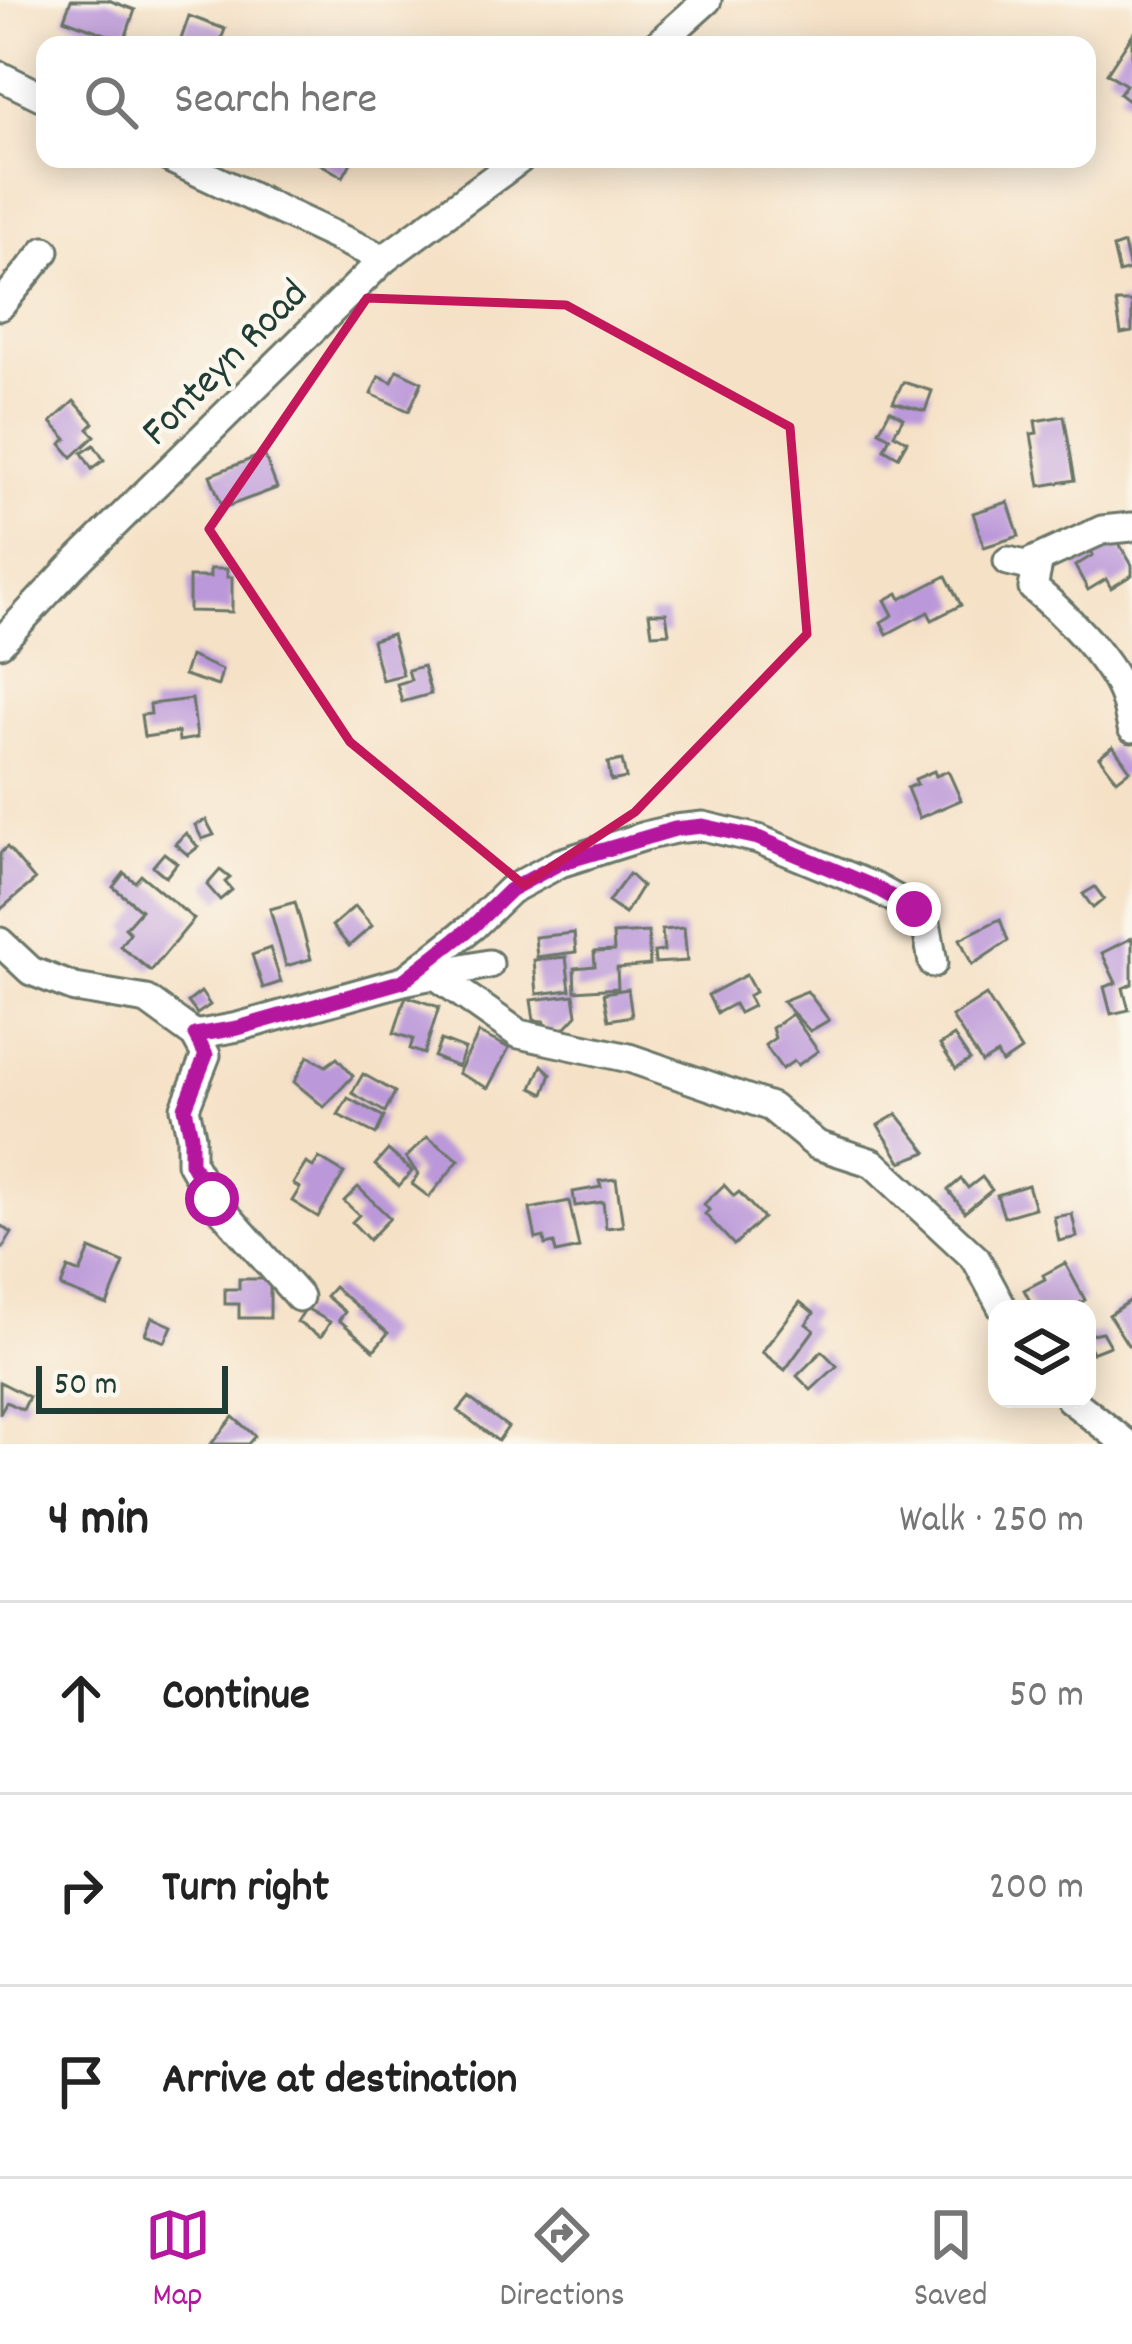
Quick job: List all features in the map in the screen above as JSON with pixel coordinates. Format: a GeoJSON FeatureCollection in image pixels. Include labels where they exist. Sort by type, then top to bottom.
{"type":"FeatureCollection","features":[{"type":"Feature","properties":{"kind":"street"},"geometry":{"type":"LineString","coordinates":[[667,36],[707,0]]}},
{"type":"Feature","properties":{"kind":"street"},"geometry":{"type":"LineString","coordinates":[[0,76],[36,94]]}},
{"type":"Feature","properties":{"kind":"street"},"geometry":{"type":"LineString","coordinates":[[190,168],[384,259]]}},
{"type":"Feature","properties":{"kind":"street","name":"Fonteyn Road"},"geometry":{"type":"LineString","coordinates":[[0,643],[384,259],[508,168]]}},
{"type":"Feature","properties":{"kind":"street"},"geometry":{"type":"LineString","coordinates":[[0,306],[45,251]]}},
{"type":"Feature","properties":{"kind":"street"},"geometry":{"type":"LineString","coordinates":[[1008,561],[1025,565],[1102,530],[1132,527]]}},
{"type":"Feature","properties":{"kind":"street"},"geometry":{"type":"LineString","coordinates":[[1039,559],[1033,588],[1055,606],[1103,662],[1123,691],[1132,728]]}},
{"type":"Feature","properties":{"kind":"street"},"geometry":{"type":"LineString","coordinates":[[403,981],[510,890],[560,863],[645,836],[703,826],[758,838],[914,909],[927,928],[933,963]]}},
{"type":"Feature","properties":{"kind":"street"},"geometry":{"type":"LineString","coordinates":[[0,942],[32,970],[75,988],[147,1000],[195,1035],[206,1055],[185,1108],[191,1163],[212,1199],[299,1297]]}},
{"type":"Feature","properties":{"kind":"street"},"geometry":{"type":"LineString","coordinates":[[195,1035],[238,1028],[403,981],[489,964]]}},
{"type":"Feature","properties":{"kind":"street"},"geometry":{"type":"LineString","coordinates":[[434,974],[519,1034],[628,1058],[771,1107],[817,1145],[873,1163],[976,1259],[998,1300]]}},
{"type":"Feature","properties":{"kind":"street"},"geometry":{"type":"LineString","coordinates":[[1081,1408],[1127,1444]]}},
{"type":"Feature","properties":{"kind":"highlighted area"},"geometry":{"type":"Polygon","coordinates":[[[367,298],[566,305],[790,427],[807,634],[635,812],[524,885],[350,742],[209,529],[367,298]]]}},
{"type":"Feature","properties":{"kind":"building"},"geometry":{"type":"Polygon","coordinates":[[[71,0],[108,0],[135,10],[126,36],[110,36],[64,19],[71,0]]]}},
{"type":"Feature","properties":{"kind":"building"},"geometry":{"type":"Polygon","coordinates":[[[189,16],[225,29],[222,36],[182,36],[189,16]]]}},
{"type":"Feature","properties":{"kind":"building"},"geometry":{"type":"Polygon","coordinates":[[[1132,35],[1132,104],[1119,94],[1126,85],[1107,73],[1132,35]]]}},
{"type":"Feature","properties":{"kind":"building"},"geometry":{"type":"Polygon","coordinates":[[[328,168],[348,168],[343,177],[328,168]]]}},
{"type":"Feature","properties":{"kind":"building"},"geometry":{"type":"Polygon","coordinates":[[[1124,244],[1130,270],[1119,273],[1113,248],[1124,244]]]}},
{"type":"Feature","properties":{"kind":"building"},"geometry":{"type":"Polygon","coordinates":[[[1116,302],[1132,302],[1132,332],[1121,334],[1116,302]]]}},
{"type":"Feature","properties":{"kind":"building"},"geometry":{"type":"Polygon","coordinates":[[[397,370],[422,382],[409,411],[371,394],[379,376],[392,382],[397,370]]]}},
{"type":"Feature","properties":{"kind":"building"},"geometry":{"type":"Polygon","coordinates":[[[903,382],[932,391],[925,411],[893,402],[903,382]]]}},
{"type":"Feature","properties":{"kind":"building"},"geometry":{"type":"Polygon","coordinates":[[[74,401],[94,423],[88,429],[95,436],[72,457],[61,444],[67,439],[51,422],[74,401]]]}},
{"type":"Feature","properties":{"kind":"building"},"geometry":{"type":"Polygon","coordinates":[[[890,410],[903,418],[894,434],[907,441],[898,457],[884,449],[890,437],[879,431],[890,410]]]}},
{"type":"Feature","properties":{"kind":"building"},"geometry":{"type":"Polygon","coordinates":[[[1064,416],[1075,480],[1040,486],[1031,434],[1037,433],[1035,421],[1064,416]]]}},
{"type":"Feature","properties":{"kind":"building"},"geometry":{"type":"Polygon","coordinates":[[[94,445],[104,460],[92,469],[82,453],[94,445]]]}},
{"type":"Feature","properties":{"kind":"building"},"geometry":{"type":"Polygon","coordinates":[[[264,454],[277,488],[223,508],[210,475],[264,454]]]}},
{"type":"Feature","properties":{"kind":"building"},"geometry":{"type":"Polygon","coordinates":[[[1008,502],[1019,536],[984,547],[973,513],[1008,502]]]}},
{"type":"Feature","properties":{"kind":"building"},"geometry":{"type":"Polygon","coordinates":[[[1115,537],[1132,565],[1132,575],[1111,588],[1106,579],[1088,590],[1075,566],[1115,537]]]}},
{"type":"Feature","properties":{"kind":"building"},"geometry":{"type":"Polygon","coordinates":[[[210,569],[227,569],[227,577],[232,577],[232,612],[189,611],[189,577],[210,577],[210,569]]]}},
{"type":"Feature","properties":{"kind":"building"},"geometry":{"type":"Polygon","coordinates":[[[946,576],[961,605],[932,620],[928,612],[887,634],[881,622],[893,615],[885,600],[898,593],[901,599],[946,576]]]}},
{"type":"Feature","properties":{"kind":"building"},"geometry":{"type":"Polygon","coordinates":[[[649,613],[666,613],[669,633],[652,634],[649,613]]]}},
{"type":"Feature","properties":{"kind":"building"},"geometry":{"type":"Polygon","coordinates":[[[392,634],[403,675],[382,680],[372,640],[392,634]]]}},
{"type":"Feature","properties":{"kind":"building"},"geometry":{"type":"Polygon","coordinates":[[[190,656],[222,670],[218,686],[184,675],[190,656]]]}},
{"type":"Feature","properties":{"kind":"building"},"geometry":{"type":"Polygon","coordinates":[[[423,666],[431,694],[402,702],[397,684],[411,680],[408,670],[423,666]]]}},
{"type":"Feature","properties":{"kind":"building"},"geometry":{"type":"Polygon","coordinates":[[[192,699],[197,738],[179,741],[178,732],[144,737],[141,715],[151,714],[150,704],[192,699]]]}},
{"type":"Feature","properties":{"kind":"building"},"geometry":{"type":"Polygon","coordinates":[[[1113,746],[1130,770],[1117,780],[1099,757],[1113,746]]]}},
{"type":"Feature","properties":{"kind":"building"},"geometry":{"type":"Polygon","coordinates":[[[622,760],[626,778],[611,781],[608,763],[622,760]]]}},
{"type":"Feature","properties":{"kind":"building"},"geometry":{"type":"Polygon","coordinates":[[[934,771],[936,776],[948,771],[961,800],[919,818],[907,788],[934,771]]]}},
{"type":"Feature","properties":{"kind":"building"},"geometry":{"type":"Polygon","coordinates":[[[206,820],[214,835],[202,839],[195,825],[206,820]]]}},
{"type":"Feature","properties":{"kind":"building"},"geometry":{"type":"Polygon","coordinates":[[[186,833],[198,847],[188,855],[175,844],[186,833]]]}},
{"type":"Feature","properties":{"kind":"building"},"geometry":{"type":"Polygon","coordinates":[[[7,847],[35,880],[0,910],[0,853],[7,847]]]}},
{"type":"Feature","properties":{"kind":"building"},"geometry":{"type":"Polygon","coordinates":[[[164,853],[177,863],[166,877],[153,866],[164,853]]]}},
{"type":"Feature","properties":{"kind":"building"},"geometry":{"type":"Polygon","coordinates":[[[220,870],[230,878],[225,882],[232,890],[220,900],[207,885],[220,870]]]}},
{"type":"Feature","properties":{"kind":"building"},"geometry":{"type":"Polygon","coordinates":[[[124,873],[135,882],[141,875],[194,919],[151,971],[120,946],[130,933],[125,928],[141,910],[113,887],[124,873]]]}},
{"type":"Feature","properties":{"kind":"building"},"geometry":{"type":"Polygon","coordinates":[[[629,874],[642,886],[625,914],[608,902],[629,874]]]}},
{"type":"Feature","properties":{"kind":"building"},"geometry":{"type":"Polygon","coordinates":[[[1095,887],[1104,899],[1093,908],[1083,894],[1095,887]]]}},
{"type":"Feature","properties":{"kind":"building"},"geometry":{"type":"Polygon","coordinates":[[[295,902],[311,959],[286,966],[270,909],[295,902]]]}},
{"type":"Feature","properties":{"kind":"building"},"geometry":{"type":"Polygon","coordinates":[[[355,906],[372,926],[349,946],[332,926],[355,906]]]}},
{"type":"Feature","properties":{"kind":"building"},"geometry":{"type":"Polygon","coordinates":[[[1000,919],[1008,941],[972,965],[960,939],[1000,919]]]}},
{"type":"Feature","properties":{"kind":"building"},"geometry":{"type":"Polygon","coordinates":[[[684,928],[687,961],[655,963],[654,952],[664,951],[662,930],[684,928]]]}},
{"type":"Feature","properties":{"kind":"building"},"geometry":{"type":"Polygon","coordinates":[[[648,932],[650,965],[617,968],[618,988],[575,991],[574,968],[595,966],[594,952],[614,951],[613,934],[648,932]]]}},
{"type":"Feature","properties":{"kind":"building"},"geometry":{"type":"Polygon","coordinates":[[[574,933],[576,952],[537,957],[535,937],[574,933]]]}},
{"type":"Feature","properties":{"kind":"building"},"geometry":{"type":"Polygon","coordinates":[[[1132,938],[1132,984],[1123,988],[1129,1010],[1111,1014],[1104,987],[1116,983],[1102,953],[1132,938]]]}},
{"type":"Feature","properties":{"kind":"building"},"geometry":{"type":"Polygon","coordinates":[[[270,948],[281,982],[263,988],[252,955],[270,948]]]}},
{"type":"Feature","properties":{"kind":"building"},"geometry":{"type":"Polygon","coordinates":[[[566,957],[570,990],[537,994],[534,960],[566,957]]]}},
{"type":"Feature","properties":{"kind":"building"},"geometry":{"type":"Polygon","coordinates":[[[746,975],[755,992],[748,996],[753,1006],[739,1013],[734,1004],[717,1013],[708,995],[746,975]]]}},
{"type":"Feature","properties":{"kind":"building"},"geometry":{"type":"Polygon","coordinates":[[[628,989],[632,1016],[609,1020],[604,993],[628,989]]]}},
{"type":"Feature","properties":{"kind":"building"},"geometry":{"type":"Polygon","coordinates":[[[807,991],[829,1020],[810,1031],[782,1001],[807,991]]]}},
{"type":"Feature","properties":{"kind":"building"},"geometry":{"type":"Polygon","coordinates":[[[201,992],[210,1005],[197,1014],[188,1002],[201,992]]]}},
{"type":"Feature","properties":{"kind":"building"},"geometry":{"type":"Polygon","coordinates":[[[574,995],[577,1015],[565,1028],[545,1032],[544,1021],[534,1020],[531,1000],[574,995]]]}},
{"type":"Feature","properties":{"kind":"building"},"geometry":{"type":"Polygon","coordinates":[[[986,995],[1021,1050],[1002,1063],[997,1054],[982,1063],[952,1017],[986,995]]]}},
{"type":"Feature","properties":{"kind":"building"},"geometry":{"type":"Polygon","coordinates":[[[406,996],[439,1007],[424,1054],[410,1049],[413,1039],[394,1033],[406,996]]]}},
{"type":"Feature","properties":{"kind":"building"},"geometry":{"type":"Polygon","coordinates":[[[792,1014],[818,1051],[782,1069],[765,1045],[775,1038],[772,1028],[792,1014]]]}},
{"type":"Feature","properties":{"kind":"building"},"geometry":{"type":"Polygon","coordinates":[[[479,1033],[509,1048],[488,1088],[458,1073],[479,1033]]]}},
{"type":"Feature","properties":{"kind":"building"},"geometry":{"type":"Polygon","coordinates":[[[954,1036],[970,1060],[956,1069],[940,1045],[954,1036]]]}},
{"type":"Feature","properties":{"kind":"building"},"geometry":{"type":"Polygon","coordinates":[[[441,1040],[465,1049],[458,1067],[434,1057],[441,1040]]]}},
{"type":"Feature","properties":{"kind":"building"},"geometry":{"type":"Polygon","coordinates":[[[308,1056],[326,1066],[337,1058],[353,1076],[324,1107],[294,1082],[308,1056]]]}},
{"type":"Feature","properties":{"kind":"building"},"geometry":{"type":"Polygon","coordinates":[[[542,1065],[551,1074],[544,1094],[532,1088],[542,1065]]]}},
{"type":"Feature","properties":{"kind":"building"},"geometry":{"type":"Polygon","coordinates":[[[363,1074],[395,1092],[385,1112],[352,1093],[363,1074]]]}},
{"type":"Feature","properties":{"kind":"building"},"geometry":{"type":"Polygon","coordinates":[[[348,1098],[384,1117],[376,1134],[338,1115],[348,1098]]]}},
{"type":"Feature","properties":{"kind":"building"},"geometry":{"type":"Polygon","coordinates":[[[897,1114],[927,1152],[901,1162],[878,1125],[897,1114]]]}},
{"type":"Feature","properties":{"kind":"building"},"geometry":{"type":"Polygon","coordinates":[[[427,1137],[459,1160],[429,1197],[412,1184],[418,1174],[406,1158],[427,1137]]]}},
{"type":"Feature","properties":{"kind":"building"},"geometry":{"type":"Polygon","coordinates":[[[388,1150],[412,1171],[399,1186],[375,1165],[388,1150]]]}},
{"type":"Feature","properties":{"kind":"building"},"geometry":{"type":"Polygon","coordinates":[[[319,1158],[344,1173],[318,1217],[292,1201],[300,1188],[293,1184],[306,1163],[313,1167],[319,1158]]]}},
{"type":"Feature","properties":{"kind":"building"},"geometry":{"type":"Polygon","coordinates":[[[982,1177],[992,1190],[965,1212],[948,1190],[961,1179],[968,1188],[982,1177]]]}},
{"type":"Feature","properties":{"kind":"building"},"geometry":{"type":"Polygon","coordinates":[[[616,1179],[623,1226],[606,1228],[603,1202],[575,1206],[573,1192],[616,1179]]]}},
{"type":"Feature","properties":{"kind":"building"},"geometry":{"type":"Polygon","coordinates":[[[724,1185],[734,1196],[739,1192],[763,1218],[734,1245],[705,1214],[709,1210],[704,1204],[724,1185]]]}},
{"type":"Feature","properties":{"kind":"building"},"geometry":{"type":"Polygon","coordinates":[[[1028,1185],[1035,1208],[1004,1217],[997,1195],[1028,1185]]]}},
{"type":"Feature","properties":{"kind":"building"},"geometry":{"type":"Polygon","coordinates":[[[358,1187],[390,1218],[369,1240],[352,1222],[359,1215],[344,1201],[358,1187]]]}},
{"type":"Feature","properties":{"kind":"building"},"geometry":{"type":"Polygon","coordinates":[[[569,1201],[579,1248],[556,1253],[554,1243],[545,1245],[544,1237],[536,1239],[530,1209],[569,1201]]]}},
{"type":"Feature","properties":{"kind":"building"},"geometry":{"type":"Polygon","coordinates":[[[1072,1214],[1077,1237],[1059,1241],[1054,1217],[1072,1214]]]}},
{"type":"Feature","properties":{"kind":"building"},"geometry":{"type":"Polygon","coordinates":[[[0,1225],[12,1233],[0,1252],[0,1225]]]}},
{"type":"Feature","properties":{"kind":"building"},"geometry":{"type":"Polygon","coordinates":[[[90,1249],[124,1263],[107,1305],[61,1287],[68,1268],[80,1273],[90,1249]]]}},
{"type":"Feature","properties":{"kind":"building"},"geometry":{"type":"Polygon","coordinates":[[[1065,1263],[1085,1300],[1029,1300],[1024,1290],[1045,1279],[1043,1275],[1065,1263]]]}},
{"type":"Feature","properties":{"kind":"building"},"geometry":{"type":"Polygon","coordinates":[[[239,1279],[270,1279],[270,1318],[239,1318],[239,1304],[225,1304],[225,1289],[239,1289],[239,1279]]]}},
{"type":"Feature","properties":{"kind":"building"},"geometry":{"type":"Polygon","coordinates":[[[334,1287],[388,1333],[374,1350],[339,1320],[345,1312],[326,1296],[334,1287]]]}},
{"type":"Feature","properties":{"kind":"building"},"geometry":{"type":"Polygon","coordinates":[[[1132,1299],[1132,1343],[1128,1345],[1109,1315],[1132,1299]]]}},
{"type":"Feature","properties":{"kind":"building"},"geometry":{"type":"Polygon","coordinates":[[[800,1302],[814,1313],[806,1324],[814,1330],[785,1370],[762,1352],[800,1302]]]}},
{"type":"Feature","properties":{"kind":"building"},"geometry":{"type":"Polygon","coordinates":[[[306,1308],[330,1322],[321,1337],[297,1322],[306,1308]]]}},
{"type":"Feature","properties":{"kind":"building"},"geometry":{"type":"Polygon","coordinates":[[[152,1317],[172,1326],[165,1342],[145,1334],[152,1317]]]}},
{"type":"Feature","properties":{"kind":"building"},"geometry":{"type":"Polygon","coordinates":[[[1102,1332],[1110,1346],[1096,1351],[1096,1333],[1102,1332]]]}},
{"type":"Feature","properties":{"kind":"building"},"geometry":{"type":"Polygon","coordinates":[[[822,1351],[837,1366],[811,1390],[797,1376],[822,1351]]]}},
{"type":"Feature","properties":{"kind":"building"},"geometry":{"type":"Polygon","coordinates":[[[0,1382],[29,1397],[23,1410],[6,1402],[0,1414],[0,1382]]]}},
{"type":"Feature","properties":{"kind":"building"},"geometry":{"type":"Polygon","coordinates":[[[469,1398],[508,1427],[498,1441],[458,1411],[469,1398]]]}},
{"type":"Feature","properties":{"kind":"building"},"geometry":{"type":"Polygon","coordinates":[[[233,1417],[255,1436],[248,1444],[211,1444],[233,1417]]]}},
{"type":"Feature","properties":{"kind":"route"},"geometry":{"type":"LineString","coordinates":[[212,1199],[191,1163],[185,1108],[206,1055],[195,1035],[238,1028],[403,981],[510,890],[560,863],[645,836],[703,826],[758,838],[914,909]]}}]}
